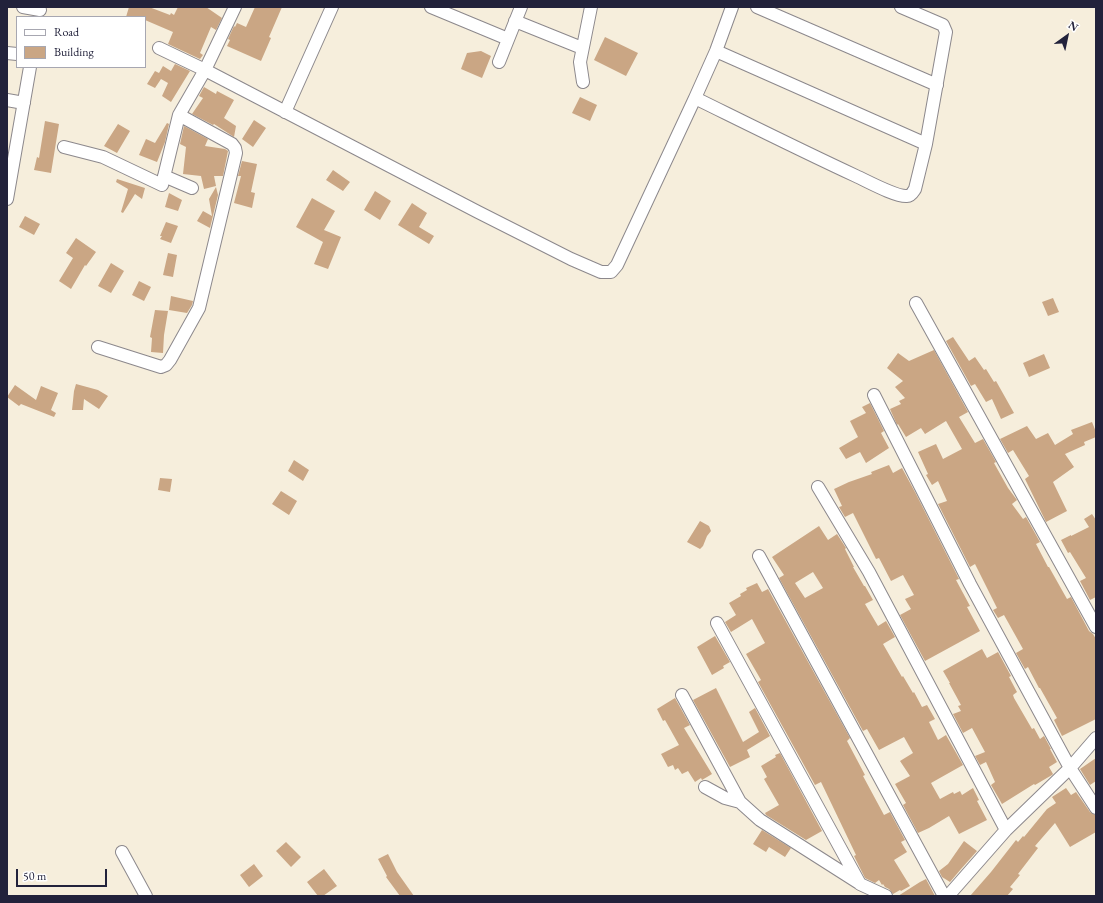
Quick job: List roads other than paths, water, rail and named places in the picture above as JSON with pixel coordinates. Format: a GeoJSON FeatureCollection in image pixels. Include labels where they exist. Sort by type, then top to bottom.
{"type":"FeatureCollection","features":[{"type":"Feature","properties":{"kind":"street"},"geometry":{"type":"LineString","coordinates":[[23,7],[39,11]]}},
{"type":"Feature","properties":{"kind":"street"},"geometry":{"type":"LineString","coordinates":[[64,147],[103,157],[162,185],[179,115],[204,70],[235,7]]}},
{"type":"Feature","properties":{"kind":"street"},"geometry":{"type":"LineString","coordinates":[[285,112],[332,7]]}},
{"type":"Feature","properties":{"kind":"street"},"geometry":{"type":"LineString","coordinates":[[431,7],[508,39]]}},
{"type":"Feature","properties":{"kind":"street"},"geometry":{"type":"LineString","coordinates":[[498,62],[521,7]]}},
{"type":"Feature","properties":{"kind":"street"},"geometry":{"type":"LineString","coordinates":[[583,82],[580,62],[591,7]]}},
{"type":"Feature","properties":{"kind":"street"},"geometry":{"type":"LineString","coordinates":[[159,48],[571,259],[601,272],[611,272],[617,265],[695,98],[716,51],[732,7]]}},
{"type":"Feature","properties":{"kind":"street"},"geometry":{"type":"LineString","coordinates":[[757,7],[936,85]]}},
{"type":"Feature","properties":{"kind":"street"},"geometry":{"type":"LineString","coordinates":[[695,98],[804,152],[898,195],[911,195],[915,189],[926,144],[946,32],[943,25],[901,7]]}},
{"type":"Feature","properties":{"kind":"street"},"geometry":{"type":"LineString","coordinates":[[515,21],[582,48]]}},
{"type":"Feature","properties":{"kind":"street"},"geometry":{"type":"LineString","coordinates":[[716,51],[926,144]]}},
{"type":"Feature","properties":{"kind":"street"},"geometry":{"type":"LineString","coordinates":[[7,199],[11,152],[24,103],[30,68]]}},
{"type":"Feature","properties":{"kind":"street"},"geometry":{"type":"LineString","coordinates":[[7,100],[24,103]]}},
{"type":"Feature","properties":{"kind":"street"},"geometry":{"type":"LineString","coordinates":[[98,347],[161,367],[166,365],[170,360],[199,308],[236,153],[232,144],[179,115]]}},
{"type":"Feature","properties":{"kind":"street"},"geometry":{"type":"LineString","coordinates":[[164,176],[192,188]]}},
{"type":"Feature","properties":{"kind":"street"},"geometry":{"type":"LineString","coordinates":[[916,303],[1096,627]]}},
{"type":"Feature","properties":{"kind":"street"},"geometry":{"type":"LineString","coordinates":[[874,395],[970,584],[1070,768],[1096,808]]}},
{"type":"Feature","properties":{"kind":"street"},"geometry":{"type":"LineString","coordinates":[[818,487],[868,572],[1006,830]]}},
{"type":"Feature","properties":{"kind":"street"},"geometry":{"type":"LineString","coordinates":[[759,556],[950,895],[1006,830],[1070,768],[1096,738]]}},
{"type":"Feature","properties":{"kind":"street"},"geometry":{"type":"LineString","coordinates":[[718,623],[860,884]]}},
{"type":"Feature","properties":{"kind":"street"},"geometry":{"type":"LineString","coordinates":[[682,695],[740,802],[760,820],[860,884],[886,896]]}},
{"type":"Feature","properties":{"kind":"street"},"geometry":{"type":"LineString","coordinates":[[705,787],[725,798],[740,802]]}},
{"type":"Feature","properties":{"kind":"street"},"geometry":{"type":"LineString","coordinates":[[122,852],[146,896]]}}]}
